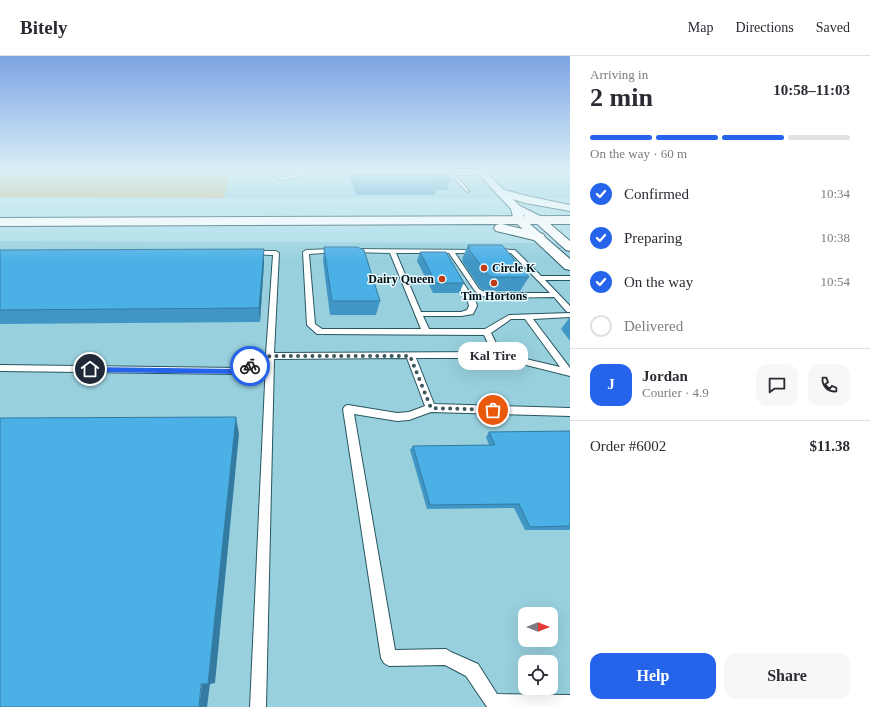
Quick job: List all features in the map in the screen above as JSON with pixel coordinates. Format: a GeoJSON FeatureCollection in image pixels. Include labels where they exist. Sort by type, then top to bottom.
{"type":"FeatureCollection","features":[{"type":"Feature","properties":{"kind":"main road"},"geometry":{"type":"LineString","coordinates":[[533,201],[570,212]]}},
{"type":"Feature","properties":{"kind":"main road"},"geometry":{"type":"LineString","coordinates":[[0,222],[570,212]]}},
{"type":"Feature","properties":{"kind":"main road"},"geometry":{"type":"LineString","coordinates":[[517,214],[538,220],[570,212]]}},
{"type":"Feature","properties":{"kind":"main road"},"geometry":{"type":"LineString","coordinates":[[456,214],[538,237]]}},
{"type":"Feature","properties":{"kind":"street"},"geometry":{"type":"LineString","coordinates":[[508,201],[538,237],[570,266]]}},
{"type":"Feature","properties":{"kind":"street"},"geometry":{"type":"LineString","coordinates":[[538,220],[570,247]]}},
{"type":"Feature","properties":{"kind":"lane"},"geometry":{"type":"LineString","coordinates":[[392,251],[426,332]]}},
{"type":"Feature","properties":{"kind":"lane"},"geometry":{"type":"LineString","coordinates":[[570,310],[513,251],[451,251],[443,254],[392,251],[306,252],[311,325],[320,332],[486,332],[509,317],[570,315]]}},
{"type":"Feature","properties":{"kind":"lane"},"geometry":{"type":"LineString","coordinates":[[451,251],[477,290],[484,295],[556,295]]}},
{"type":"Feature","properties":{"kind":"lane"},"geometry":{"type":"LineString","coordinates":[[244,253],[276,254],[270,356],[258,707]]}},
{"type":"Feature","properties":{"kind":"lane"},"geometry":{"type":"LineString","coordinates":[[418,314],[461,314],[470,312],[473,306],[472,302],[452,270]]}},
{"type":"Feature","properties":{"kind":"lane"},"geometry":{"type":"LineString","coordinates":[[540,278],[570,278]]}},
{"type":"Feature","properties":{"kind":"lane"},"geometry":{"type":"LineString","coordinates":[[527,316],[569,372]]}},
{"type":"Feature","properties":{"kind":"lane"},"geometry":{"type":"LineString","coordinates":[[486,332],[498,356]]}},
{"type":"Feature","properties":{"kind":"lane"},"geometry":{"type":"LineString","coordinates":[[0,368],[240,371],[270,356],[498,356],[569,372]]}},
{"type":"Feature","properties":{"kind":"lane"},"geometry":{"type":"LineString","coordinates":[[410,356],[431,408]]}},
{"type":"Feature","properties":{"kind":"lane"},"geometry":{"type":"LineString","coordinates":[[570,412],[431,408],[409,416],[396,417],[348,409],[389,658],[446,657],[472,670],[494,704],[570,703]]}},
{"type":"Feature","properties":{"kind":"shaded area"},"geometry":{"type":"Polygon","coordinates":[[[0,241],[570,243],[570,707],[0,707],[0,241]]]}},
{"type":"Feature","properties":{"kind":"building"},"geometry":{"type":"Polygon","coordinates":[[[468,245],[502,245],[529,277],[492,277],[487,274],[468,248],[470,248],[468,245]]]}},
{"type":"Feature","properties":{"kind":"building"},"geometry":{"type":"Polygon","coordinates":[[[324,247],[357,247],[364,250],[380,301],[332,301],[324,247]]]}},
{"type":"Feature","properties":{"kind":"building"},"geometry":{"type":"Polygon","coordinates":[[[264,249],[259,308],[0,310],[0,250],[264,249]]]}},
{"type":"Feature","properties":{"kind":"building"},"geometry":{"type":"Polygon","coordinates":[[[420,252],[446,252],[464,283],[436,283],[420,252]]]}},
{"type":"Feature","properties":{"kind":"building"},"geometry":{"type":"Polygon","coordinates":[[[236,417],[208,684],[201,684],[199,707],[0,707],[0,418],[236,417]]]}},
{"type":"Feature","properties":{"kind":"building"},"geometry":{"type":"Polygon","coordinates":[[[570,431],[570,526],[530,527],[519,504],[430,505],[413,446],[495,445],[489,432],[570,431]]]}},
{"type":"Feature","properties":{"kind":"way so far"},"geometry":{"type":"LineString","coordinates":[[250,366],[270,356],[410,356],[431,408],[493,410]]}},
{"type":"Feature","properties":{"kind":"place","name":"Circle K"},"geometry":{"type":"Point","coordinates":[484,268]}},
{"type":"Feature","properties":{"kind":"place","name":"Dairy Queen"},"geometry":{"type":"Point","coordinates":[442,279]}},
{"type":"Feature","properties":{"kind":"place","name":"Tim Hortons"},"geometry":{"type":"Point","coordinates":[494,283]}},
{"type":"Feature","properties":{"kind":"place","name":"Kal Tire"},"geometry":{"type":"Point","coordinates":[493,410]}},
{"type":"Feature","properties":{"kind":"route"},"geometry":{"type":"LineString","coordinates":[[90,369],[240,371],[250,366]]}}]}
